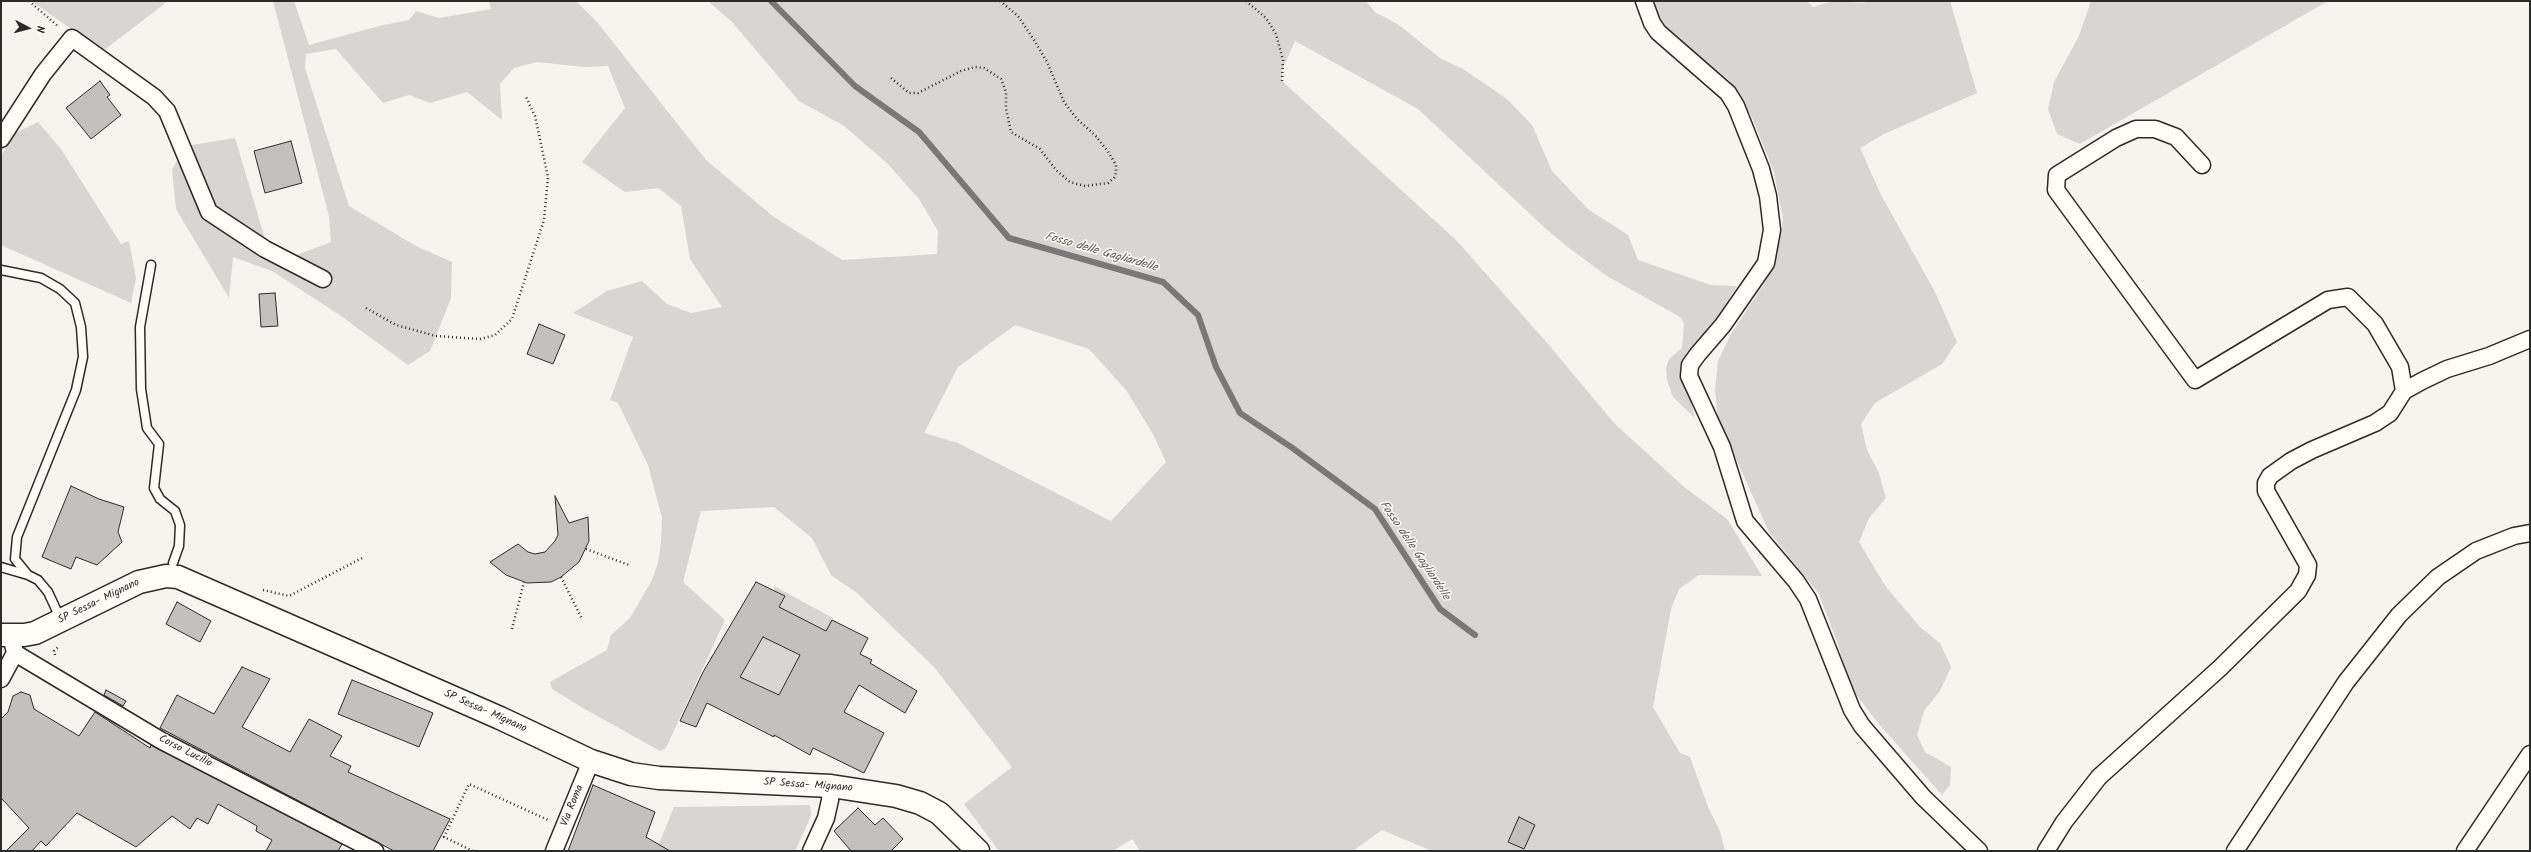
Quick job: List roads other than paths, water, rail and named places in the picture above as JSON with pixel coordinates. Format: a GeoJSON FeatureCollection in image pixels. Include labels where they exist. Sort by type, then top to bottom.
{"type":"FeatureCollection","features":[{"type":"Feature","properties":{"kind":"street"},"geometry":{"type":"LineString","coordinates":[[1644,1],[1652,23],[1658,32],[1728,93],[1736,106],[1761,168],[1768,196],[1772,230],[1766,263],[1748,292],[1690,365],[1689,376],[1722,447],[1745,521],[1796,581],[1808,599],[1852,710],[1862,726],[1923,796],[1979,851]]}},
{"type":"Feature","properties":{"kind":"street"},"geometry":{"type":"LineString","coordinates":[[1,139],[43,74],[72,38],[154,97],[166,111],[209,212],[265,249],[323,279]]}},
{"type":"Feature","properties":{"kind":"street"},"geometry":{"type":"LineString","coordinates":[[2202,165],[2176,137],[2155,129],[2136,129],[2116,138],[2057,175],[2056,190],[2195,380],[2328,300],[2348,297],[2375,324],[2400,367],[2404,391]]}},
{"type":"Feature","properties":{"kind":"street"},"geometry":{"type":"LineString","coordinates":[[2046,851],[2073,810],[2099,778],[2220,668],[2301,586],[2307,575],[2308,565],[2266,491],[2266,483],[2270,476],[2291,461],[2344,435],[2375,422],[2390,413],[2404,391],[2447,368],[2489,356],[2530,339]]}},
{"type":"Feature","properties":{"kind":"street"},"geometry":{"type":"LineString","coordinates":[[2235,851],[2346,682],[2399,615],[2438,577],[2476,551],[2514,536],[2530,533]]}},
{"type":"Feature","properties":{"kind":"street","name":"SP Sessa- Mignano"},"geometry":{"type":"LineString","coordinates":[[9,641],[35,633],[139,582],[166,576],[178,577],[500,718],[591,761],[631,774],[659,778],[831,786],[896,796],[920,803],[952,823],[978,851]]}},
{"type":"Feature","properties":{"kind":"street"},"geometry":{"type":"LineString","coordinates":[[1,679],[9,641]]}},
{"type":"Feature","properties":{"kind":"street","name":"Corso Lucilio"},"geometry":{"type":"LineString","coordinates":[[9,641],[162,741],[375,851]]}},
{"type":"Feature","properties":{"kind":"street"},"geometry":{"type":"LineString","coordinates":[[2465,851],[2530,754]]}},
{"type":"Feature","properties":{"kind":"street","name":"Via Roma"},"geometry":{"type":"LineString","coordinates":[[554,851],[591,761]]}},
{"type":"Feature","properties":{"kind":"street"},"geometry":{"type":"LineString","coordinates":[[811,851],[826,818],[831,786]]}},
{"type":"Feature","properties":{"kind":"lane"},"geometry":{"type":"LineString","coordinates":[[151,265],[140,327],[141,389],[147,428],[160,444],[154,488],[160,499],[175,512],[180,525],[179,546],[173,563]]}},
{"type":"Feature","properties":{"kind":"lane"},"geometry":{"type":"LineString","coordinates":[[1,270],[41,278],[60,290],[75,303],[81,327],[83,356],[76,390],[17,537],[15,559],[28,575]]}},
{"type":"Feature","properties":{"kind":"lane"},"geometry":{"type":"LineString","coordinates":[[1,567],[28,575],[38,580],[48,592],[61,620]]}},
{"type":"Feature","properties":{"kind":"waterway","name":"Fosso delle Gagliardelle"},"geometry":{"type":"LineString","coordinates":[[771,1],[855,86],[919,132],[1009,238],[1163,282],[1198,315],[1216,367],[1240,413],[1291,447],[1375,509],[1440,609],[1475,635]]}}]}
